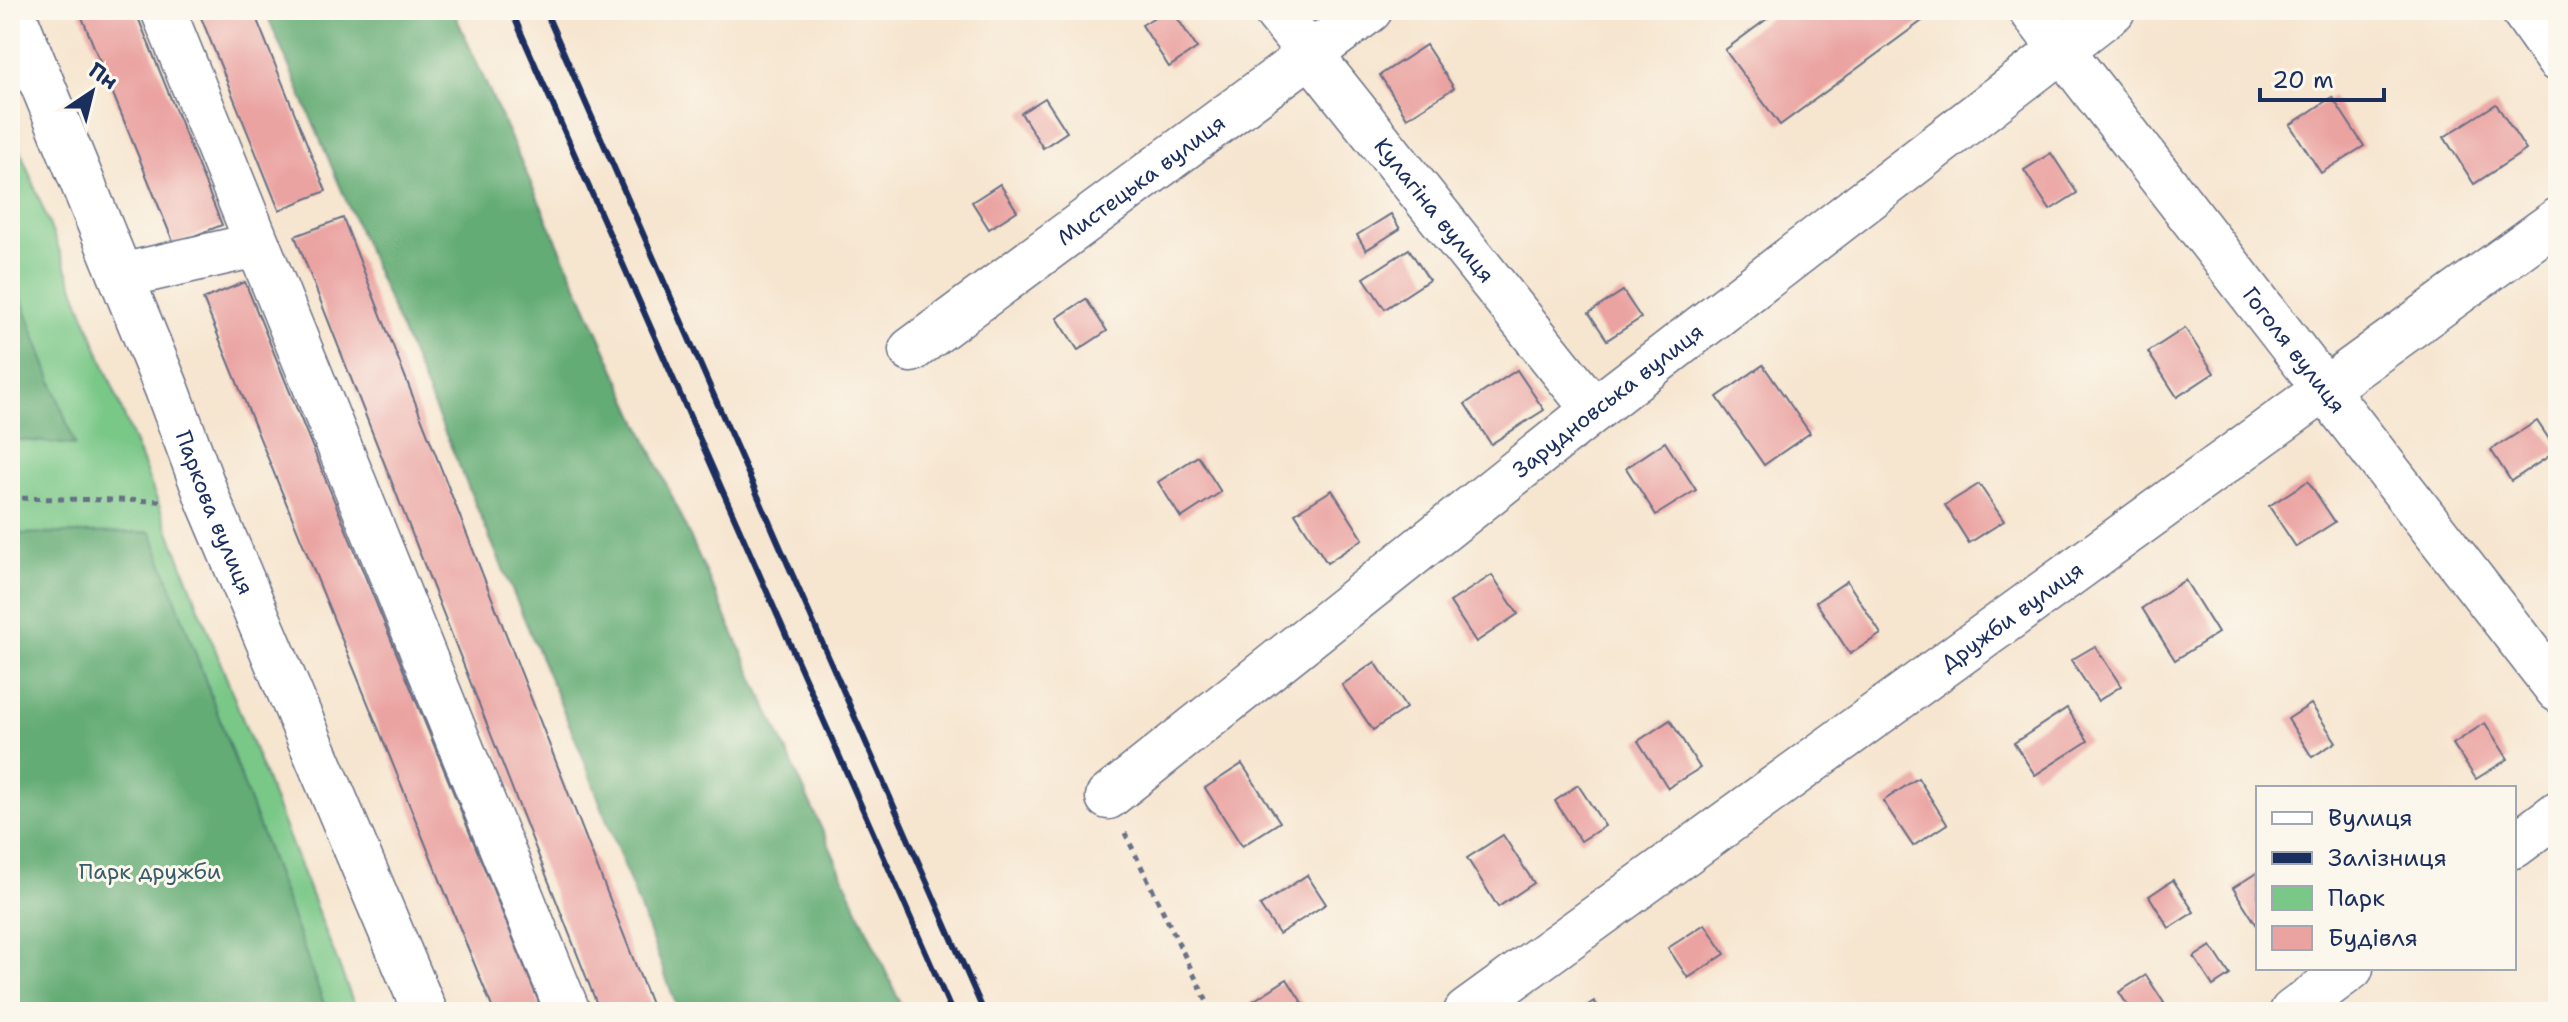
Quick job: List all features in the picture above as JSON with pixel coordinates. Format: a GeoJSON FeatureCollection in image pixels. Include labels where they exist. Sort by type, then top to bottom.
{"type":"FeatureCollection","features":[{"type":"Feature","properties":{"kind":"street","name":"Паркова вулиця"},"geometry":{"type":"LineString","coordinates":[[12,10],[209,502],[425,1012]]}},
{"type":"Feature","properties":{"kind":"street"},"geometry":{"type":"LineString","coordinates":[[163,10],[568,1012]]}},
{"type":"Feature","properties":{"kind":"street","name":"Кулагіна вулиця"},"geometry":{"type":"LineString","coordinates":[[1275,10],[1594,410]]}},
{"type":"Feature","properties":{"kind":"street","name":"Мистецька вулиця"},"geometry":{"type":"LineString","coordinates":[[911,350],[1370,10]]}},
{"type":"Feature","properties":{"kind":"street","name":"Гоголя вулиця"},"geometry":{"type":"LineString","coordinates":[[2031,10],[2558,690]]}},
{"type":"Feature","properties":{"kind":"street","name":"Зарудновська вулиця"},"geometry":{"type":"LineString","coordinates":[[1108,797],[1594,410],[2113,10]]}},
{"type":"Feature","properties":{"kind":"street"},"geometry":{"type":"LineString","coordinates":[[2523,10],[2558,60]]}},
{"type":"Feature","properties":{"kind":"street","name":"Дружби вулиця"},"geometry":{"type":"LineString","coordinates":[[1466,1012],[2558,220]]}},
{"type":"Feature","properties":{"kind":"street"},"geometry":{"type":"LineString","coordinates":[[121,276],[256,245]]}},
{"type":"Feature","properties":{"kind":"street"},"geometry":{"type":"LineString","coordinates":[[2516,844],[2558,813]]}},
{"type":"Feature","properties":{"kind":"street"},"geometry":{"type":"LineString","coordinates":[[2292,1012],[2348,970]]}},
{"type":"Feature","properties":{"kind":"path"},"geometry":{"type":"LineString","coordinates":[[10,498],[209,502]]}},
{"type":"Feature","properties":{"kind":"path"},"geometry":{"type":"LineString","coordinates":[[1108,797],[1212,1012]]}},
{"type":"Feature","properties":{"kind":"green space"},"geometry":{"type":"Polygon","coordinates":[[[265,10],[453,10],[904,1012],[679,1012],[581,752],[265,10]]]}},
{"type":"Feature","properties":{"kind":"green space","name":"Парк дружби"},"geometry":{"type":"Polygon","coordinates":[[[10,124],[357,1012],[10,1012],[10,124]]]}},
{"type":"Feature","properties":{"kind":"green space"},"geometry":{"type":"Polygon","coordinates":[[[10,267],[75,445],[10,439],[10,267]]]}},
{"type":"Feature","properties":{"kind":"green space","name":"Парк дружби"},"geometry":{"type":"Polygon","coordinates":[[[151,532],[327,1012],[10,1012],[10,534],[151,532]]]}},
{"type":"Feature","properties":{"kind":"building"},"geometry":{"type":"Polygon","coordinates":[[[79,10],[135,10],[222,225],[174,244],[79,10]]]}},
{"type":"Feature","properties":{"kind":"building"},"geometry":{"type":"Polygon","coordinates":[[[198,10],[253,10],[326,191],[279,210],[198,10]]]}},
{"type":"Feature","properties":{"kind":"building"},"geometry":{"type":"Polygon","coordinates":[[[1166,10],[1172,10],[1197,48],[1169,67],[1142,25],[1166,10]]]}},
{"type":"Feature","properties":{"kind":"building"},"geometry":{"type":"Polygon","coordinates":[[[1779,10],[1937,10],[1780,125],[1725,50],[1779,10]]]}},
{"type":"Feature","properties":{"kind":"building"},"geometry":{"type":"Polygon","coordinates":[[[1426,45],[1454,88],[1407,118],[1380,75],[1426,45]]]}},
{"type":"Feature","properties":{"kind":"building"},"geometry":{"type":"Polygon","coordinates":[[[2332,97],[2364,146],[2321,173],[2290,125],[2332,97]]]}},
{"type":"Feature","properties":{"kind":"building"},"geometry":{"type":"Polygon","coordinates":[[[1045,98],[1067,132],[1043,148],[1021,113],[1045,98]]]}},
{"type":"Feature","properties":{"kind":"building"},"geometry":{"type":"Polygon","coordinates":[[[2496,104],[2526,150],[2474,184],[2444,137],[2496,104]]]}},
{"type":"Feature","properties":{"kind":"building"},"geometry":{"type":"Polygon","coordinates":[[[2051,153],[2077,193],[2050,210],[2024,170],[2051,153]]]}},
{"type":"Feature","properties":{"kind":"building"},"geometry":{"type":"Polygon","coordinates":[[[1000,184],[1017,211],[989,229],[972,202],[1000,184]]]}},
{"type":"Feature","properties":{"kind":"building"},"geometry":{"type":"Polygon","coordinates":[[[1391,214],[1400,229],[1366,250],[1357,235],[1391,214]]]}},
{"type":"Feature","properties":{"kind":"building"},"geometry":{"type":"Polygon","coordinates":[[[343,218],[654,1012],[600,1012],[295,236],[343,218]]]}},
{"type":"Feature","properties":{"kind":"building"},"geometry":{"type":"Polygon","coordinates":[[[1409,249],[1429,280],[1385,309],[1364,278],[1409,249]]]}},
{"type":"Feature","properties":{"kind":"building"},"geometry":{"type":"Polygon","coordinates":[[[245,282],[543,1012],[494,1012],[203,299],[245,282]]]}},
{"type":"Feature","properties":{"kind":"building"},"geometry":{"type":"Polygon","coordinates":[[[1623,291],[1641,318],[1607,340],[1589,313],[1623,291]]]}},
{"type":"Feature","properties":{"kind":"building"},"geometry":{"type":"Polygon","coordinates":[[[1086,299],[1107,331],[1078,350],[1057,318],[1086,299]]]}},
{"type":"Feature","properties":{"kind":"building"},"geometry":{"type":"Polygon","coordinates":[[[2185,328],[2214,373],[2177,397],[2148,352],[2185,328]]]}},
{"type":"Feature","properties":{"kind":"building"},"geometry":{"type":"Polygon","coordinates":[[[1763,365],[1810,433],[1764,465],[1717,397],[1763,365]]]}},
{"type":"Feature","properties":{"kind":"building"},"geometry":{"type":"Polygon","coordinates":[[[1517,370],[1544,410],[1491,444],[1465,404],[1517,370]]]}},
{"type":"Feature","properties":{"kind":"building"},"geometry":{"type":"Polygon","coordinates":[[[2537,421],[2557,451],[2511,481],[2491,450],[2537,421]]]}},
{"type":"Feature","properties":{"kind":"building"},"geometry":{"type":"Polygon","coordinates":[[[1665,442],[1696,490],[1656,515],[1626,468],[1665,442]]]}},
{"type":"Feature","properties":{"kind":"building"},"geometry":{"type":"Polygon","coordinates":[[[1198,456],[1221,492],[1181,518],[1158,482],[1198,456]]]}},
{"type":"Feature","properties":{"kind":"building"},"geometry":{"type":"Polygon","coordinates":[[[2308,481],[2335,522],[2296,547],[2269,506],[2308,481]]]}},
{"type":"Feature","properties":{"kind":"building"},"geometry":{"type":"Polygon","coordinates":[[[1979,484],[2004,521],[1969,543],[1945,505],[1979,484]]]}},
{"type":"Feature","properties":{"kind":"building"},"geometry":{"type":"Polygon","coordinates":[[[1332,490],[1363,539],[1327,563],[1295,513],[1332,490]]]}},
{"type":"Feature","properties":{"kind":"building"},"geometry":{"type":"Polygon","coordinates":[[[1492,575],[1518,614],[1476,642],[1450,602],[1492,575]]]}},
{"type":"Feature","properties":{"kind":"building"},"geometry":{"type":"Polygon","coordinates":[[[2185,580],[2218,633],[2175,660],[2142,608],[2185,580]]]}},
{"type":"Feature","properties":{"kind":"building"},"geometry":{"type":"Polygon","coordinates":[[[1847,581],[1881,634],[1850,654],[1816,602],[1847,581]]]}},
{"type":"Feature","properties":{"kind":"building"},"geometry":{"type":"Polygon","coordinates":[[[2095,646],[2121,686],[2098,701],[2071,660],[2095,646]]]}},
{"type":"Feature","properties":{"kind":"building"},"geometry":{"type":"Polygon","coordinates":[[[1375,662],[1406,708],[1373,730],[1342,685],[1375,662]]]}},
{"type":"Feature","properties":{"kind":"building"},"geometry":{"type":"Polygon","coordinates":[[[2311,704],[2336,742],[2312,757],[2288,719],[2311,704]]]}},
{"type":"Feature","properties":{"kind":"building"},"geometry":{"type":"Polygon","coordinates":[[[2067,708],[2088,741],[2035,775],[2014,743],[2067,708]]]}},
{"type":"Feature","properties":{"kind":"building"},"geometry":{"type":"Polygon","coordinates":[[[1670,720],[1700,768],[1668,788],[1638,741],[1670,720]]]}},
{"type":"Feature","properties":{"kind":"building"},"geometry":{"type":"Polygon","coordinates":[[[2485,723],[2508,759],[2476,779],[2453,744],[2485,723]]]}},
{"type":"Feature","properties":{"kind":"building"},"geometry":{"type":"Polygon","coordinates":[[[1242,764],[1280,822],[1242,846],[1205,788],[1242,764]]]}},
{"type":"Feature","properties":{"kind":"building"},"geometry":{"type":"Polygon","coordinates":[[[1918,778],[1947,824],[1913,846],[1883,801],[1918,778]]]}},
{"type":"Feature","properties":{"kind":"building"},"geometry":{"type":"Polygon","coordinates":[[[1578,785],[1605,826],[1581,841],[1555,801],[1578,785]]]}},
{"type":"Feature","properties":{"kind":"building"},"geometry":{"type":"Polygon","coordinates":[[[1503,835],[1534,883],[1498,907],[1467,858],[1503,835]]]}},
{"type":"Feature","properties":{"kind":"building"},"geometry":{"type":"Polygon","coordinates":[[[2256,873],[2256,924],[2233,888],[2256,873]]]}},
{"type":"Feature","properties":{"kind":"building"},"geometry":{"type":"Polygon","coordinates":[[[1307,875],[1326,904],[1279,934],[1260,906],[1307,875]]]}},
{"type":"Feature","properties":{"kind":"building"},"geometry":{"type":"Polygon","coordinates":[[[2173,880],[2194,912],[2169,928],[2149,896],[2173,880]]]}},
{"type":"Feature","properties":{"kind":"building"},"geometry":{"type":"Polygon","coordinates":[[[1705,924],[1725,954],[1688,978],[1668,948],[1705,924]]]}},
{"type":"Feature","properties":{"kind":"building"},"geometry":{"type":"Polygon","coordinates":[[[2211,946],[2230,975],[2213,986],[2194,957],[2211,946]]]}},
{"type":"Feature","properties":{"kind":"building"},"geometry":{"type":"Polygon","coordinates":[[[2146,975],[2164,1003],[2149,1012],[2132,1012],[2119,992],[2146,975]]]}},
{"type":"Feature","properties":{"kind":"building"},"geometry":{"type":"Polygon","coordinates":[[[1287,979],[1308,1012],[1256,1012],[1250,1003],[1287,979]]]}},
{"type":"Feature","properties":{"kind":"building"},"geometry":{"type":"Polygon","coordinates":[[[1594,1001],[1602,1012],[1577,1012],[1594,1001]]]}},
{"type":"Feature","properties":{"kind":"railway"},"geometry":{"type":"LineString","coordinates":[[511,10],[952,1012]]}},
{"type":"Feature","properties":{"kind":"railway"},"geometry":{"type":"LineString","coordinates":[[545,10],[984,1012]]}}]}
